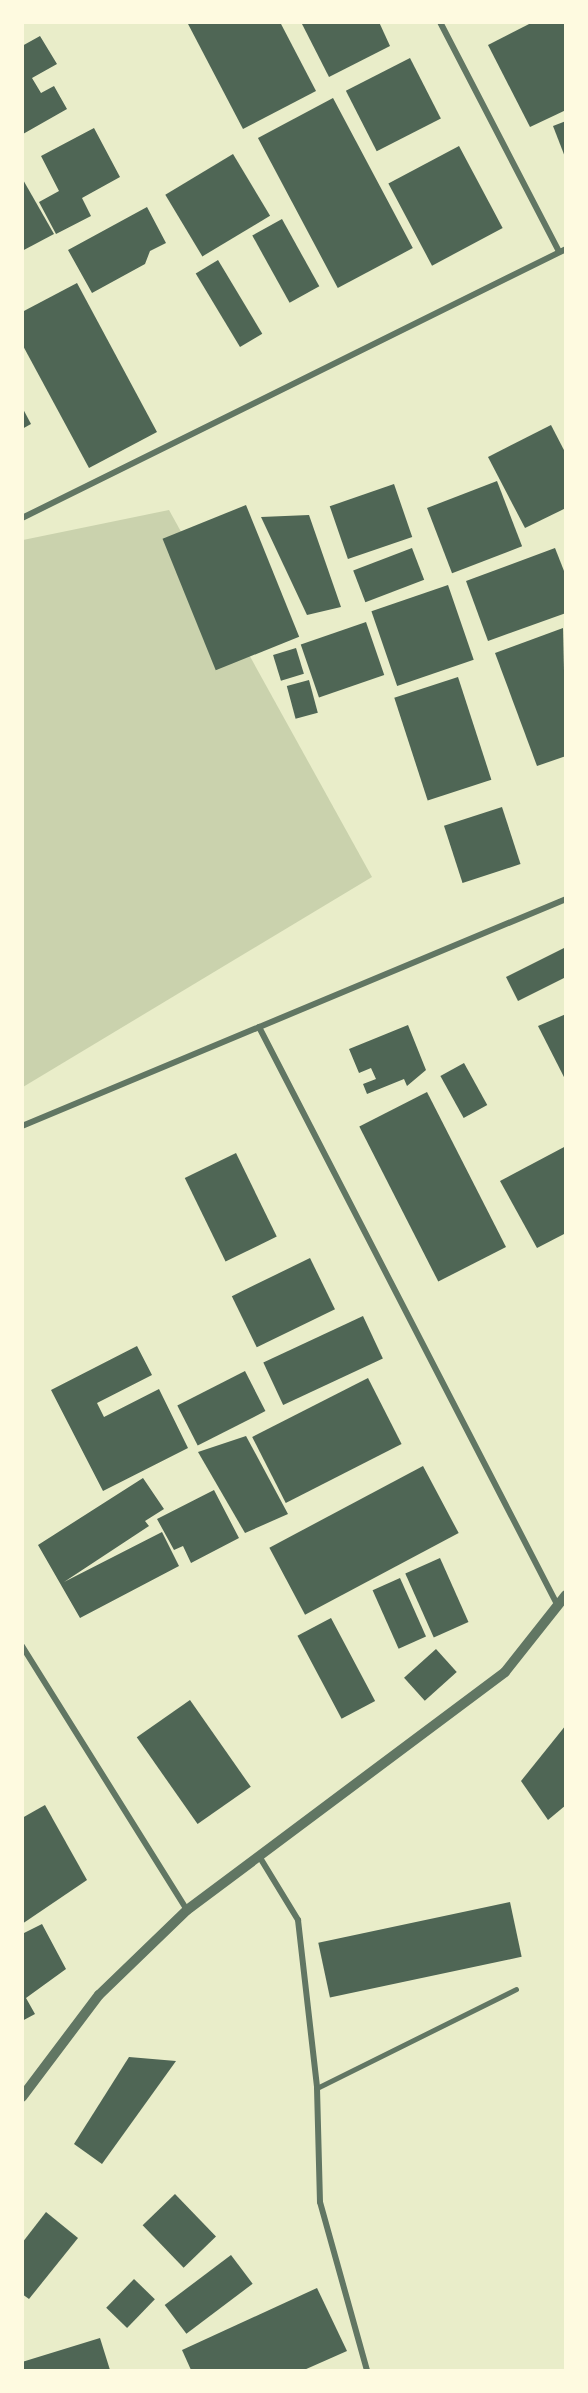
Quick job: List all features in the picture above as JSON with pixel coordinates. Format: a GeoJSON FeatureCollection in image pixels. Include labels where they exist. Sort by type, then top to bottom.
{"type":"FeatureCollection","features":[{"type":"Feature","properties":{"kind":"street"},"geometry":{"type":"LineString","coordinates":[[22,518],[562,251],[440,22]]}},
{"type":"Feature","properties":{"kind":"street"},"geometry":{"type":"LineString","coordinates":[[22,1126],[566,899]]}},
{"type":"Feature","properties":{"kind":"street"},"geometry":{"type":"LineString","coordinates":[[259,1027],[558,1607]]}},
{"type":"Feature","properties":{"kind":"street"},"geometry":{"type":"LineString","coordinates":[[22,2097],[99,1995],[187,1910],[506,1672],[566,1595]]}},
{"type":"Feature","properties":{"kind":"street"},"geometry":{"type":"LineString","coordinates":[[22,1646],[187,1910]]}},
{"type":"Feature","properties":{"kind":"street"},"geometry":{"type":"LineString","coordinates":[[259,1856],[298,1920],[317,2088],[320,2202],[367,2370]]}},
{"type":"Feature","properties":{"kind":"lane"},"geometry":{"type":"LineString","coordinates":[[317,2088],[516,1989]]}},
{"type":"Feature","properties":{"kind":"green space"},"geometry":{"type":"Polygon","coordinates":[[[169,510],[372,877],[23,1087],[23,540],[169,510]]]}},
{"type":"Feature","properties":{"kind":"building"},"geometry":{"type":"Polygon","coordinates":[[[187,22],[280,22],[316,91],[243,129],[187,22]]]}},
{"type":"Feature","properties":{"kind":"building"},"geometry":{"type":"Polygon","coordinates":[[[301,22],[379,22],[390,46],[329,77],[301,22]]]}},
{"type":"Feature","properties":{"kind":"building"},"geometry":{"type":"Polygon","coordinates":[[[533,22],[566,22],[566,110],[530,127],[488,45],[533,22]]]}},
{"type":"Feature","properties":{"kind":"building"},"geometry":{"type":"Polygon","coordinates":[[[40,36],[57,64],[32,78],[41,93],[54,86],[67,109],[23,134],[22,46],[40,36]]]}},
{"type":"Feature","properties":{"kind":"building"},"geometry":{"type":"Polygon","coordinates":[[[410,58],[441,119],[377,151],[346,91],[410,58]]]}},
{"type":"Feature","properties":{"kind":"building"},"geometry":{"type":"Polygon","coordinates":[[[333,98],[413,248],[338,288],[258,138],[333,98]]]}},
{"type":"Feature","properties":{"kind":"building"},"geometry":{"type":"Polygon","coordinates":[[[566,121],[566,157],[565,157],[553,126],[566,121]]]}},
{"type":"Feature","properties":{"kind":"building"},"geometry":{"type":"Polygon","coordinates":[[[94,128],[120,177],[82,198],[91,216],[56,234],[39,202],[59,191],[41,156],[94,128]]]}},
{"type":"Feature","properties":{"kind":"building"},"geometry":{"type":"Polygon","coordinates":[[[459,146],[503,228],[432,266],[388,184],[459,146]]]}},
{"type":"Feature","properties":{"kind":"building"},"geometry":{"type":"Polygon","coordinates":[[[233,154],[270,216],[202,256],[165,195],[233,154]]]}},
{"type":"Feature","properties":{"kind":"building"},"geometry":{"type":"Polygon","coordinates":[[[22,178],[54,234],[22,251],[22,178]]]}},
{"type":"Feature","properties":{"kind":"building"},"geometry":{"type":"Polygon","coordinates":[[[147,207],[166,243],[150,251],[145,264],[92,293],[68,250],[147,207]]]}},
{"type":"Feature","properties":{"kind":"building"},"geometry":{"type":"Polygon","coordinates":[[[282,219],[319,286],[290,303],[252,235],[282,219]]]}},
{"type":"Feature","properties":{"kind":"building"},"geometry":{"type":"Polygon","coordinates":[[[218,260],[262,334],[240,347],[196,273],[218,260]]]}},
{"type":"Feature","properties":{"kind":"building"},"geometry":{"type":"Polygon","coordinates":[[[77,283],[157,432],[89,468],[22,344],[22,312],[77,283]]]}},
{"type":"Feature","properties":{"kind":"building"},"geometry":{"type":"Polygon","coordinates":[[[22,407],[31,424],[22,429],[22,407]]]}},
{"type":"Feature","properties":{"kind":"building"},"geometry":{"type":"Polygon","coordinates":[[[551,425],[566,454],[566,508],[525,528],[488,457],[551,425]]]}},
{"type":"Feature","properties":{"kind":"building"},"geometry":{"type":"Polygon","coordinates":[[[497,481],[522,546],[452,573],[427,508],[497,481]]]}},
{"type":"Feature","properties":{"kind":"building"},"geometry":{"type":"Polygon","coordinates":[[[394,484],[412,537],[348,559],[330,506],[394,484]]]}},
{"type":"Feature","properties":{"kind":"building"},"geometry":{"type":"Polygon","coordinates":[[[246,505],[299,637],[216,670],[163,539],[246,505]]]}},
{"type":"Feature","properties":{"kind":"building"},"geometry":{"type":"Polygon","coordinates":[[[309,515],[341,607],[307,615],[261,517],[309,515]]]}},
{"type":"Feature","properties":{"kind":"building"},"geometry":{"type":"Polygon","coordinates":[[[412,548],[424,580],[365,602],[353,571],[412,548]]]}},
{"type":"Feature","properties":{"kind":"building"},"geometry":{"type":"Polygon","coordinates":[[[555,548],[566,576],[566,613],[488,641],[466,581],[555,548]]]}},
{"type":"Feature","properties":{"kind":"building"},"geometry":{"type":"Polygon","coordinates":[[[448,585],[474,660],[397,686],[371,611],[448,585]]]}},
{"type":"Feature","properties":{"kind":"building"},"geometry":{"type":"Polygon","coordinates":[[[366,622],[384,675],[319,697],[301,644],[366,622]]]}},
{"type":"Feature","properties":{"kind":"building"},"geometry":{"type":"Polygon","coordinates":[[[563,628],[566,756],[537,766],[495,653],[563,628]]]}},
{"type":"Feature","properties":{"kind":"building"},"geometry":{"type":"Polygon","coordinates":[[[296,648],[304,674],[281,681],[273,655],[296,648]]]}},
{"type":"Feature","properties":{"kind":"building"},"geometry":{"type":"Polygon","coordinates":[[[458,677],[491,780],[428,800],[394,698],[458,677]]]}},
{"type":"Feature","properties":{"kind":"building"},"geometry":{"type":"Polygon","coordinates":[[[309,680],[318,713],[296,719],[287,686],[309,680]]]}},
{"type":"Feature","properties":{"kind":"building"},"geometry":{"type":"Polygon","coordinates":[[[502,807],[521,864],[463,883],[444,826],[502,807]]]}},
{"type":"Feature","properties":{"kind":"building"},"geometry":{"type":"Polygon","coordinates":[[[566,947],[566,977],[518,1001],[506,977],[566,947]]]}},
{"type":"Feature","properties":{"kind":"building"},"geometry":{"type":"Polygon","coordinates":[[[566,1014],[566,1081],[538,1026],[566,1014]]]}},
{"type":"Feature","properties":{"kind":"building"},"geometry":{"type":"Polygon","coordinates":[[[408,1025],[426,1070],[407,1086],[404,1079],[367,1094],[363,1084],[376,1079],[371,1068],[359,1073],[349,1049],[408,1025]]]}},
{"type":"Feature","properties":{"kind":"building"},"geometry":{"type":"Polygon","coordinates":[[[464,1063],[487,1105],[464,1118],[440,1076],[464,1063]]]}},
{"type":"Feature","properties":{"kind":"building"},"geometry":{"type":"Polygon","coordinates":[[[427,1092],[506,1247],[438,1282],[359,1127],[427,1092]]]}},
{"type":"Feature","properties":{"kind":"building"},"geometry":{"type":"Polygon","coordinates":[[[566,1146],[566,1233],[537,1248],[500,1181],[566,1146]]]}},
{"type":"Feature","properties":{"kind":"building"},"geometry":{"type":"Polygon","coordinates":[[[236,1153],[277,1237],[226,1262],[185,1178],[236,1153]]]}},
{"type":"Feature","properties":{"kind":"building"},"geometry":{"type":"Polygon","coordinates":[[[310,1258],[335,1309],[257,1347],[232,1296],[310,1258]]]}},
{"type":"Feature","properties":{"kind":"building"},"geometry":{"type":"Polygon","coordinates":[[[363,1316],[383,1359],[283,1405],[263,1362],[363,1316]]]}},
{"type":"Feature","properties":{"kind":"building"},"geometry":{"type":"Polygon","coordinates":[[[137,1346],[152,1375],[97,1403],[104,1417],[159,1389],[188,1448],[103,1491],[51,1390],[137,1346]]]}},
{"type":"Feature","properties":{"kind":"building"},"geometry":{"type":"Polygon","coordinates":[[[245,1371],[265,1411],[198,1446],[177,1406],[245,1371]]]}},
{"type":"Feature","properties":{"kind":"building"},"geometry":{"type":"Polygon","coordinates":[[[368,1378],[402,1444],[286,1503],[252,1437],[368,1378]]]}},
{"type":"Feature","properties":{"kind":"building"},"geometry":{"type":"Polygon","coordinates":[[[246,1436],[288,1514],[245,1533],[198,1452],[246,1436]]]}},
{"type":"Feature","properties":{"kind":"building"},"geometry":{"type":"Polygon","coordinates":[[[423,1466],[459,1533],[305,1615],[269,1548],[423,1466]]]}},
{"type":"Feature","properties":{"kind":"building"},"geometry":{"type":"Polygon","coordinates":[[[143,1478],[164,1509],[145,1521],[149,1526],[64,1582],[162,1532],[179,1566],[80,1618],[38,1545],[143,1478]]]}},
{"type":"Feature","properties":{"kind":"building"},"geometry":{"type":"Polygon","coordinates":[[[214,1490],[239,1538],[191,1563],[183,1546],[174,1550],[157,1519],[214,1490]]]}},
{"type":"Feature","properties":{"kind":"building"},"geometry":{"type":"Polygon","coordinates":[[[440,1558],[468,1622],[434,1637],[405,1573],[440,1558]]]}},
{"type":"Feature","properties":{"kind":"building"},"geometry":{"type":"Polygon","coordinates":[[[400,1578],[426,1636],[399,1649],[373,1590],[400,1578]]]}},
{"type":"Feature","properties":{"kind":"building"},"geometry":{"type":"Polygon","coordinates":[[[331,1618],[375,1701],[342,1719],[297,1636],[331,1618]]]}},
{"type":"Feature","properties":{"kind":"building"},"geometry":{"type":"Polygon","coordinates":[[[436,1649],[457,1672],[425,1701],[404,1678],[436,1649]]]}},
{"type":"Feature","properties":{"kind":"building"},"geometry":{"type":"Polygon","coordinates":[[[190,1700],[251,1787],[198,1824],[137,1737],[190,1700]]]}},
{"type":"Feature","properties":{"kind":"building"},"geometry":{"type":"Polygon","coordinates":[[[566,1725],[566,1805],[548,1820],[521,1781],[566,1725]]]}},
{"type":"Feature","properties":{"kind":"building"},"geometry":{"type":"Polygon","coordinates":[[[45,1805],[87,1880],[22,1924],[22,1818],[45,1805]]]}},
{"type":"Feature","properties":{"kind":"building"},"geometry":{"type":"Polygon","coordinates":[[[510,1902],[522,1957],[330,1998],[318,1943],[510,1902]]]}},
{"type":"Feature","properties":{"kind":"building"},"geometry":{"type":"Polygon","coordinates":[[[42,1924],[66,1969],[26,1998],[35,2014],[22,2021],[22,1934],[42,1924]]]}},
{"type":"Feature","properties":{"kind":"building"},"geometry":{"type":"Polygon","coordinates":[[[129,2057],[176,2061],[102,2164],[74,2144],[129,2057]]]}},
{"type":"Feature","properties":{"kind":"building"},"geometry":{"type":"Polygon","coordinates":[[[175,2194],[216,2236],[184,2268],[143,2225],[175,2194]]]}},
{"type":"Feature","properties":{"kind":"building"},"geometry":{"type":"Polygon","coordinates":[[[46,2212],[78,2238],[29,2299],[22,2294],[22,2243],[46,2212]]]}},
{"type":"Feature","properties":{"kind":"building"},"geometry":{"type":"Polygon","coordinates":[[[231,2255],[253,2284],[186,2334],[165,2305],[231,2255]]]}},
{"type":"Feature","properties":{"kind":"building"},"geometry":{"type":"Polygon","coordinates":[[[134,2279],[155,2299],[127,2328],[106,2308],[134,2279]]]}},
{"type":"Feature","properties":{"kind":"building"},"geometry":{"type":"Polygon","coordinates":[[[317,2288],[347,2351],[304,2370],[191,2370],[182,2350],[317,2288]]]}},
{"type":"Feature","properties":{"kind":"building"},"geometry":{"type":"Polygon","coordinates":[[[100,2338],[110,2370],[22,2370],[22,2362],[100,2338]]]}}]}
